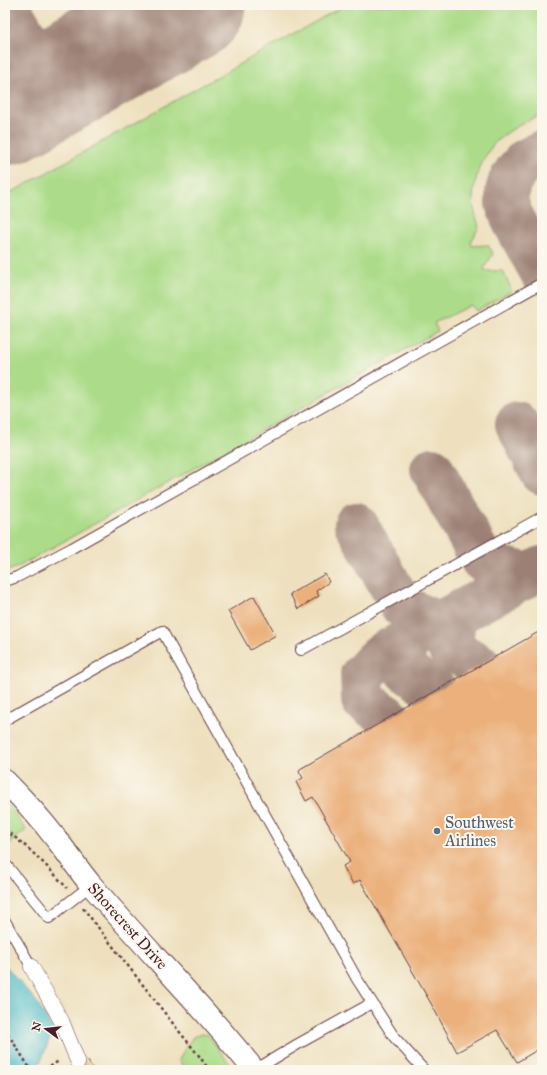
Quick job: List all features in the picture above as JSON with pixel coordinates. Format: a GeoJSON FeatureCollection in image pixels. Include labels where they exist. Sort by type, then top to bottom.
{"type":"FeatureCollection","features":[{"type":"Feature","properties":{"kind":"street","name":"Shorecrest Drive"},"geometry":{"type":"LineString","coordinates":[[5,781],[28,804],[57,841],[83,891],[199,1006],[255,1070]]}},
{"type":"Feature","properties":{"kind":"street"},"geometry":{"type":"LineString","coordinates":[[32,966],[62,1022],[78,1062]]}},
{"type":"Feature","properties":{"kind":"lane"},"geometry":{"type":"LineString","coordinates":[[5,581],[17,577],[72,548],[542,283]]}},
{"type":"Feature","properties":{"kind":"lane"},"geometry":{"type":"LineString","coordinates":[[301,650],[542,517]]}},
{"type":"Feature","properties":{"kind":"lane"},"geometry":{"type":"LineString","coordinates":[[5,720],[162,631],[357,979],[394,1038],[424,1070]]}},
{"type":"Feature","properties":{"kind":"lane"},"geometry":{"type":"LineString","coordinates":[[5,867],[7,866],[49,918],[83,891]]}},
{"type":"Feature","properties":{"kind":"lane"},"geometry":{"type":"LineString","coordinates":[[5,921],[32,966]]}},
{"type":"Feature","properties":{"kind":"lane"},"geometry":{"type":"LineString","coordinates":[[255,1070],[372,1003]]}},
{"type":"Feature","properties":{"kind":"path"},"geometry":{"type":"LineString","coordinates":[[5,830],[19,840],[46,864],[83,891],[178,1030],[200,1056],[209,1070]]}},
{"type":"Feature","properties":{"kind":"path"},"geometry":{"type":"LineString","coordinates":[[8,1034],[30,1070]]}},
{"type":"Feature","properties":{"kind":"green space"},"geometry":{"type":"Polygon","coordinates":[[[345,5],[542,5],[542,113],[509,131],[494,144],[481,165],[475,181],[473,197],[479,227],[471,242],[472,246],[488,245],[493,254],[484,268],[486,271],[503,271],[512,291],[476,311],[471,305],[434,323],[438,331],[18,567],[5,572],[5,196],[345,5]]]}},
{"type":"Feature","properties":{"kind":"green space"},"geometry":{"type":"Polygon","coordinates":[[[5,803],[26,830],[5,847],[5,803]]]}},
{"type":"Feature","properties":{"kind":"green space"},"geometry":{"type":"Polygon","coordinates":[[[202,1034],[208,1035],[234,1070],[185,1070],[179,1060],[193,1037],[202,1034]]]}},
{"type":"Feature","properties":{"kind":"water"},"geometry":{"type":"Polygon","coordinates":[[[5,965],[36,1001],[53,1030],[41,1061],[30,1070],[5,1070],[5,965]]]}},
{"type":"Feature","properties":{"kind":"building"},"geometry":{"type":"Polygon","coordinates":[[[325,574],[329,582],[316,591],[319,596],[298,609],[290,594],[325,574]]]}},
{"type":"Feature","properties":{"kind":"building"},"geometry":{"type":"Polygon","coordinates":[[[254,596],[276,635],[250,650],[228,611],[254,596]]]}},
{"type":"Feature","properties":{"kind":"building","name":"Southwest Airlines"},"geometry":{"type":"Polygon","coordinates":[[[542,630],[542,1047],[517,1062],[497,1030],[457,1052],[433,1007],[360,880],[353,884],[343,866],[350,862],[313,797],[306,801],[296,782],[303,778],[299,771],[300,769],[542,630]]]}},
{"type":"Feature","properties":{"kind":"building"},"geometry":{"type":"Polygon","coordinates":[[[87,1060],[94,1070],[72,1070],[87,1060]]]}},
{"type":"Feature","properties":{"kind":"taxiway"},"geometry":{"type":"LineString","coordinates":[[7,5],[24,34]]}},
{"type":"Feature","properties":{"kind":"taxiway"},"geometry":{"type":"LineString","coordinates":[[542,152],[525,161],[510,181],[507,191],[507,204],[514,222],[542,273]]}},
{"type":"Feature","properties":{"kind":"taxiway"},"geometry":{"type":"LineString","coordinates":[[517,424],[542,473]]}},
{"type":"Feature","properties":{"kind":"taxiway"},"geometry":{"type":"LineString","coordinates":[[432,469],[482,560],[496,567],[529,575]]}},
{"type":"Feature","properties":{"kind":"taxiway"},"geometry":{"type":"LineString","coordinates":[[356,524],[402,606],[439,623]]}},
{"type":"Feature","properties":{"kind":"taxiway"},"geometry":{"type":"LineString","coordinates":[[389,718],[363,700],[362,675],[382,654],[542,568]]}},
{"type":"Feature","properties":{"kind":"taxiway"},"geometry":{"type":"LineString","coordinates":[[461,611],[455,618],[449,648],[481,666]]}},
{"type":"Feature","properties":{"kind":"taxiway"},"geometry":{"type":"LineString","coordinates":[[406,641],[403,659],[406,671],[436,691]]}},
{"type":"Feature","properties":{"kind":"runway"},"geometry":{"type":"LineString","coordinates":[[5,110],[190,5]]}},
{"type":"Feature","properties":{"kind":"place","name":"Southwest Airlines"},"geometry":{"type":"Point","coordinates":[437,831]}}]}
